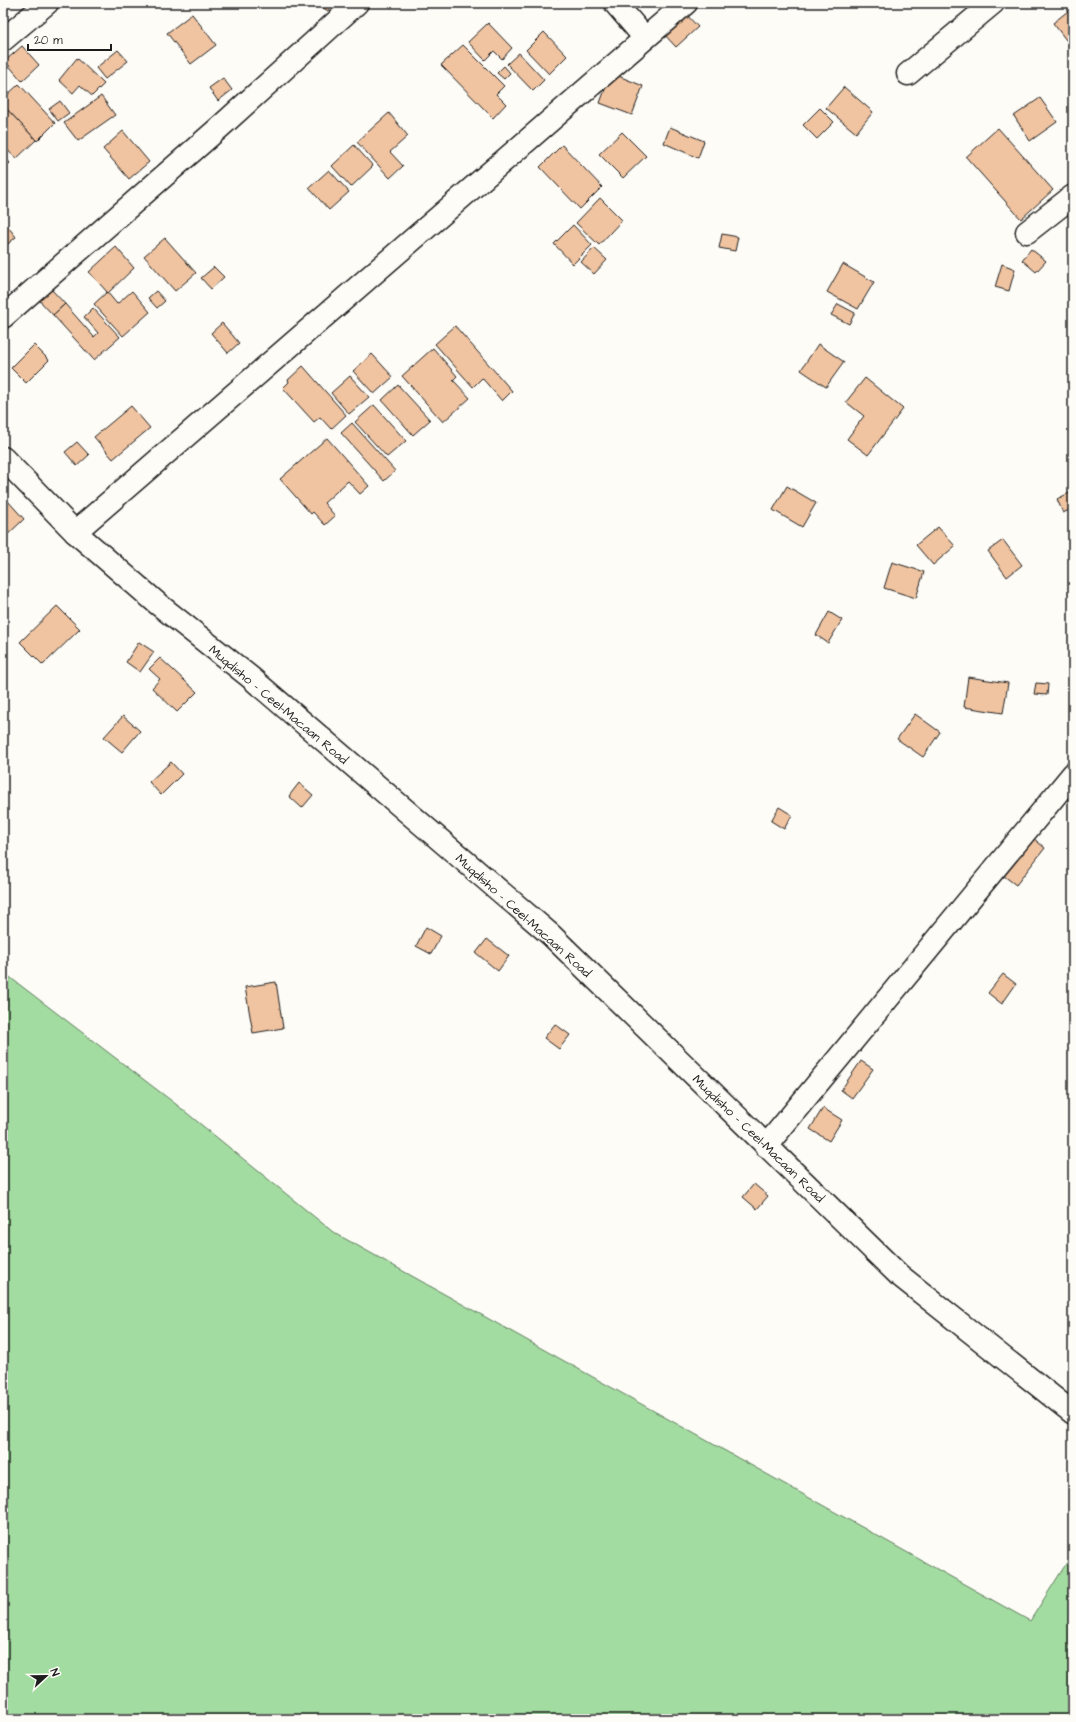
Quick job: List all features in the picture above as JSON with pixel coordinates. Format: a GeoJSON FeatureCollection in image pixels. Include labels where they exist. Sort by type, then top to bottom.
{"type":"FeatureCollection","features":[{"type":"Feature","properties":{"kind":"street"},"geometry":{"type":"LineString","coordinates":[[3,40],[47,3]]}},
{"type":"Feature","properties":{"kind":"street"},"geometry":{"type":"LineString","coordinates":[[3,317],[220,127],[357,3]]}},
{"type":"Feature","properties":{"kind":"street"},"geometry":{"type":"LineString","coordinates":[[615,3],[645,38]]}},
{"type":"Feature","properties":{"kind":"street"},"geometry":{"type":"LineString","coordinates":[[75,532],[686,3]]}},
{"type":"Feature","properties":{"kind":"street"},"geometry":{"type":"LineString","coordinates":[[908,74],[993,3]]}},
{"type":"Feature","properties":{"kind":"street"},"geometry":{"type":"LineString","coordinates":[[1027,232],[1073,196]]}},
{"type":"Feature","properties":{"kind":"street","name":"Muqdisho - Ceel-Macaan Road"},"geometry":{"type":"LineString","coordinates":[[3,458],[75,532],[158,604],[250,677],[550,935],[899,1275],[1073,1413]]}},
{"type":"Feature","properties":{"kind":"street"},"geometry":{"type":"LineString","coordinates":[[766,1146],[1073,774]]}},
{"type":"Feature","properties":{"kind":"green space"},"geometry":{"type":"Polygon","coordinates":[[[3,972],[177,1105],[333,1232],[1030,1621],[1073,1553],[1073,1719],[3,1719],[3,972]]]}},
{"type":"Feature","properties":{"kind":"building"},"geometry":{"type":"Polygon","coordinates":[[[333,3],[328,11],[317,4],[333,3]]]}},
{"type":"Feature","properties":{"kind":"building"},"geometry":{"type":"Polygon","coordinates":[[[1073,7],[1073,49],[1053,23],[1073,7]]]}},
{"type":"Feature","properties":{"kind":"building"},"geometry":{"type":"Polygon","coordinates":[[[684,12],[698,27],[676,47],[663,33],[684,12]]]}},
{"type":"Feature","properties":{"kind":"building"},"geometry":{"type":"Polygon","coordinates":[[[192,14],[216,45],[191,64],[167,33],[192,14]]]}},
{"type":"Feature","properties":{"kind":"building"},"geometry":{"type":"Polygon","coordinates":[[[488,23],[512,48],[502,59],[494,51],[485,60],[468,42],[488,23]]]}},
{"type":"Feature","properties":{"kind":"building"},"geometry":{"type":"Polygon","coordinates":[[[544,32],[567,56],[549,74],[526,50],[544,32]]]}},
{"type":"Feature","properties":{"kind":"building"},"geometry":{"type":"Polygon","coordinates":[[[463,45],[504,86],[496,94],[506,104],[493,118],[441,65],[463,45]]]}},
{"type":"Feature","properties":{"kind":"building"},"geometry":{"type":"Polygon","coordinates":[[[22,46],[39,65],[22,81],[5,61],[22,46]]]}},
{"type":"Feature","properties":{"kind":"building"},"geometry":{"type":"Polygon","coordinates":[[[118,50],[128,61],[105,79],[96,68],[118,50]]]}},
{"type":"Feature","properties":{"kind":"building"},"geometry":{"type":"Polygon","coordinates":[[[519,53],[544,80],[533,91],[507,64],[519,53]]]}},
{"type":"Feature","properties":{"kind":"building"},"geometry":{"type":"Polygon","coordinates":[[[77,58],[104,84],[92,96],[80,85],[73,93],[59,80],[77,58]]]}},
{"type":"Feature","properties":{"kind":"building"},"geometry":{"type":"Polygon","coordinates":[[[504,66],[510,73],[504,79],[497,73],[504,66]]]}},
{"type":"Feature","properties":{"kind":"building"},"geometry":{"type":"Polygon","coordinates":[[[611,73],[643,86],[632,115],[600,103],[611,73]]]}},
{"type":"Feature","properties":{"kind":"building"},"geometry":{"type":"Polygon","coordinates":[[[223,78],[232,90],[218,101],[209,88],[223,78]]]}},
{"type":"Feature","properties":{"kind":"building"},"geometry":{"type":"Polygon","coordinates":[[[19,84],[55,123],[37,141],[3,105],[3,99],[19,84]]]}},
{"type":"Feature","properties":{"kind":"building"},"geometry":{"type":"Polygon","coordinates":[[[844,87],[873,112],[856,133],[826,108],[844,87]]]}},
{"type":"Feature","properties":{"kind":"building"},"geometry":{"type":"Polygon","coordinates":[[[101,96],[115,115],[78,141],[64,123],[101,96]]]}},
{"type":"Feature","properties":{"kind":"building"},"geometry":{"type":"Polygon","coordinates":[[[1040,98],[1057,122],[1030,141],[1014,116],[1040,98]]]}},
{"type":"Feature","properties":{"kind":"building"},"geometry":{"type":"Polygon","coordinates":[[[60,101],[69,113],[58,121],[49,109],[60,101]]]}},
{"type":"Feature","properties":{"kind":"building"},"geometry":{"type":"Polygon","coordinates":[[[3,105],[36,140],[16,159],[3,145],[3,105]]]}},
{"type":"Feature","properties":{"kind":"building"},"geometry":{"type":"Polygon","coordinates":[[[820,108],[834,122],[817,139],[803,125],[820,108]]]}},
{"type":"Feature","properties":{"kind":"building"},"geometry":{"type":"Polygon","coordinates":[[[389,113],[408,136],[390,152],[403,166],[390,178],[357,142],[389,113]]]}},
{"type":"Feature","properties":{"kind":"building"},"geometry":{"type":"Polygon","coordinates":[[[670,127],[704,141],[698,158],[664,143],[670,127]]]}},
{"type":"Feature","properties":{"kind":"building"},"geometry":{"type":"Polygon","coordinates":[[[998,128],[1053,190],[1021,219],[966,157],[998,128]]]}},
{"type":"Feature","properties":{"kind":"building"},"geometry":{"type":"Polygon","coordinates":[[[123,131],[149,162],[129,179],[103,149],[123,131]]]}},
{"type":"Feature","properties":{"kind":"building"},"geometry":{"type":"Polygon","coordinates":[[[622,132],[646,156],[623,178],[599,154],[622,132]]]}},
{"type":"Feature","properties":{"kind":"building"},"geometry":{"type":"Polygon","coordinates":[[[354,145],[373,166],[351,187],[332,166],[354,145]]]}},
{"type":"Feature","properties":{"kind":"building"},"geometry":{"type":"Polygon","coordinates":[[[562,145],[602,187],[580,209],[540,167],[562,145]]]}},
{"type":"Feature","properties":{"kind":"building"},"geometry":{"type":"Polygon","coordinates":[[[3,155],[10,163],[3,169],[3,155]]]}},
{"type":"Feature","properties":{"kind":"building"},"geometry":{"type":"Polygon","coordinates":[[[329,170],[349,192],[329,210],[309,188],[329,170]]]}},
{"type":"Feature","properties":{"kind":"building"},"geometry":{"type":"Polygon","coordinates":[[[600,198],[622,220],[599,245],[576,223],[600,198]]]}},
{"type":"Feature","properties":{"kind":"building"},"geometry":{"type":"Polygon","coordinates":[[[5,223],[16,237],[3,248],[3,225],[5,223]]]}},
{"type":"Feature","properties":{"kind":"building"},"geometry":{"type":"Polygon","coordinates":[[[573,225],[592,245],[573,264],[554,244],[573,225]]]}},
{"type":"Feature","properties":{"kind":"building"},"geometry":{"type":"Polygon","coordinates":[[[722,234],[738,237],[735,251],[719,248],[722,234]]]}},
{"type":"Feature","properties":{"kind":"building"},"geometry":{"type":"Polygon","coordinates":[[[165,238],[196,273],[175,291],[144,256],[165,238]]]}},
{"type":"Feature","properties":{"kind":"building"},"geometry":{"type":"Polygon","coordinates":[[[116,247],[134,268],[108,293],[89,272],[116,247]]]}},
{"type":"Feature","properties":{"kind":"building"},"geometry":{"type":"Polygon","coordinates":[[[594,248],[607,260],[594,274],[581,262],[594,248]]]}},
{"type":"Feature","properties":{"kind":"building"},"geometry":{"type":"Polygon","coordinates":[[[1031,249],[1046,261],[1036,272],[1022,260],[1031,249]]]}},
{"type":"Feature","properties":{"kind":"building"},"geometry":{"type":"Polygon","coordinates":[[[843,264],[874,282],[858,309],[827,292],[843,264]]]}},
{"type":"Feature","properties":{"kind":"building"},"geometry":{"type":"Polygon","coordinates":[[[1002,264],[1015,269],[1009,291],[995,287],[1002,264]]]}},
{"type":"Feature","properties":{"kind":"building"},"geometry":{"type":"Polygon","coordinates":[[[214,267],[224,277],[211,289],[201,278],[214,267]]]}},
{"type":"Feature","properties":{"kind":"building"},"geometry":{"type":"Polygon","coordinates":[[[51,289],[65,304],[53,315],[39,300],[51,289]]]}},
{"type":"Feature","properties":{"kind":"building"},"geometry":{"type":"Polygon","coordinates":[[[132,291],[150,312],[123,336],[94,304],[107,292],[117,304],[132,291]]]}},
{"type":"Feature","properties":{"kind":"building"},"geometry":{"type":"Polygon","coordinates":[[[156,291],[165,301],[157,308],[148,298],[156,291]]]}},
{"type":"Feature","properties":{"kind":"building"},"geometry":{"type":"Polygon","coordinates":[[[65,304],[94,337],[98,333],[84,317],[93,308],[120,337],[94,360],[53,315],[65,304]]]}},
{"type":"Feature","properties":{"kind":"building"},"geometry":{"type":"Polygon","coordinates":[[[838,304],[855,313],[849,324],[831,315],[838,304]]]}},
{"type":"Feature","properties":{"kind":"building"},"geometry":{"type":"Polygon","coordinates":[[[222,323],[239,343],[228,353],[211,333],[222,323]]]}},
{"type":"Feature","properties":{"kind":"building"},"geometry":{"type":"Polygon","coordinates":[[[455,326],[512,391],[502,401],[482,378],[473,387],[435,344],[455,326]]]}},
{"type":"Feature","properties":{"kind":"building"},"geometry":{"type":"Polygon","coordinates":[[[818,344],[844,362],[826,387],[801,370],[818,344]]]}},
{"type":"Feature","properties":{"kind":"building"},"geometry":{"type":"Polygon","coordinates":[[[34,345],[49,360],[26,383],[11,368],[34,345]]]}},
{"type":"Feature","properties":{"kind":"building"},"geometry":{"type":"Polygon","coordinates":[[[433,348],[457,376],[453,380],[470,398],[443,422],[402,376],[433,348]]]}},
{"type":"Feature","properties":{"kind":"building"},"geometry":{"type":"Polygon","coordinates":[[[372,354],[393,377],[374,394],[353,371],[372,354]]]}},
{"type":"Feature","properties":{"kind":"building"},"geometry":{"type":"Polygon","coordinates":[[[303,366],[346,415],[331,429],[320,417],[314,422],[283,388],[289,382],[288,380],[303,366]]]}},
{"type":"Feature","properties":{"kind":"building"},"geometry":{"type":"Polygon","coordinates":[[[350,376],[369,397],[349,414],[331,393],[350,376]]]}},
{"type":"Feature","properties":{"kind":"building"},"geometry":{"type":"Polygon","coordinates":[[[865,378],[903,409],[868,455],[847,439],[864,416],[846,402],[865,378]]]}},
{"type":"Feature","properties":{"kind":"building"},"geometry":{"type":"Polygon","coordinates":[[[398,385],[430,420],[413,435],[382,400],[398,385]]]}},
{"type":"Feature","properties":{"kind":"building"},"geometry":{"type":"Polygon","coordinates":[[[374,405],[406,441],[387,457],[355,422],[374,405]]]}},
{"type":"Feature","properties":{"kind":"building"},"geometry":{"type":"Polygon","coordinates":[[[131,406],[150,428],[113,459],[94,437],[131,406]]]}},
{"type":"Feature","properties":{"kind":"building"},"geometry":{"type":"Polygon","coordinates":[[[352,423],[395,471],[384,481],[341,433],[352,423]]]}},
{"type":"Feature","properties":{"kind":"building"},"geometry":{"type":"Polygon","coordinates":[[[327,438],[369,486],[360,494],[348,481],[324,503],[335,516],[325,525],[313,512],[311,514],[280,479],[327,438]]]}},
{"type":"Feature","properties":{"kind":"building"},"geometry":{"type":"Polygon","coordinates":[[[77,442],[89,455],[77,466],[65,452],[77,442]]]}},
{"type":"Feature","properties":{"kind":"building"},"geometry":{"type":"Polygon","coordinates":[[[787,486],[816,503],[802,527],[773,510],[787,486]]]}},
{"type":"Feature","properties":{"kind":"building"},"geometry":{"type":"Polygon","coordinates":[[[1073,491],[1073,508],[1063,513],[1057,499],[1073,491]]]}},
{"type":"Feature","properties":{"kind":"building"},"geometry":{"type":"Polygon","coordinates":[[[7,500],[24,519],[3,539],[3,504],[7,500]]]}},
{"type":"Feature","properties":{"kind":"building"},"geometry":{"type":"Polygon","coordinates":[[[938,527],[955,546],[933,565],[916,545],[938,527]]]}},
{"type":"Feature","properties":{"kind":"building"},"geometry":{"type":"Polygon","coordinates":[[[1003,540],[1022,565],[1007,577],[988,551],[1003,540]]]}},
{"type":"Feature","properties":{"kind":"building"},"geometry":{"type":"Polygon","coordinates":[[[892,562],[924,572],[916,598],[884,588],[892,562]]]}},
{"type":"Feature","properties":{"kind":"building"},"geometry":{"type":"Polygon","coordinates":[[[57,606],[80,629],[43,665],[20,642],[57,606]]]}},
{"type":"Feature","properties":{"kind":"building"},"geometry":{"type":"Polygon","coordinates":[[[829,612],[842,620],[828,643],[816,635],[829,612]]]}},
{"type":"Feature","properties":{"kind":"building"},"geometry":{"type":"Polygon","coordinates":[[[139,642],[154,652],[140,672],[126,662],[139,642]]]}},
{"type":"Feature","properties":{"kind":"building"},"geometry":{"type":"Polygon","coordinates":[[[160,658],[197,692],[177,712],[152,688],[160,679],[149,669],[160,658]]]}},
{"type":"Feature","properties":{"kind":"building"},"geometry":{"type":"Polygon","coordinates":[[[968,677],[1008,683],[1003,713],[964,707],[968,677]]]}},
{"type":"Feature","properties":{"kind":"building"},"geometry":{"type":"Polygon","coordinates":[[[1036,683],[1048,684],[1047,695],[1034,694],[1036,683]]]}},
{"type":"Feature","properties":{"kind":"building"},"geometry":{"type":"Polygon","coordinates":[[[915,714],[940,732],[923,757],[897,739],[915,714]]]}},
{"type":"Feature","properties":{"kind":"building"},"geometry":{"type":"Polygon","coordinates":[[[123,716],[140,731],[122,752],[104,737],[123,716]]]}},
{"type":"Feature","properties":{"kind":"building"},"geometry":{"type":"Polygon","coordinates":[[[171,762],[182,774],[161,795],[149,782],[171,762]]]}},
{"type":"Feature","properties":{"kind":"building"},"geometry":{"type":"Polygon","coordinates":[[[299,783],[313,795],[302,808],[289,796],[299,783]]]}},
{"type":"Feature","properties":{"kind":"building"},"geometry":{"type":"Polygon","coordinates":[[[779,807],[792,815],[784,829],[771,821],[779,807]]]}},
{"type":"Feature","properties":{"kind":"building"},"geometry":{"type":"Polygon","coordinates":[[[1033,838],[1045,848],[1016,885],[1004,876],[1033,838]]]}},
{"type":"Feature","properties":{"kind":"building"},"geometry":{"type":"Polygon","coordinates":[[[426,927],[441,936],[431,954],[416,946],[426,927]]]}},
{"type":"Feature","properties":{"kind":"building"},"geometry":{"type":"Polygon","coordinates":[[[487,939],[509,956],[498,971],[476,953],[487,939]]]}},
{"type":"Feature","properties":{"kind":"building"},"geometry":{"type":"Polygon","coordinates":[[[1003,974],[1016,984],[1002,1004],[988,993],[1003,974]]]}},
{"type":"Feature","properties":{"kind":"building"},"geometry":{"type":"Polygon","coordinates":[[[276,982],[283,1028],[253,1033],[245,987],[276,982]]]}},
{"type":"Feature","properties":{"kind":"building"},"geometry":{"type":"Polygon","coordinates":[[[555,1024],[570,1035],[559,1049],[544,1038],[555,1024]]]}},
{"type":"Feature","properties":{"kind":"building"},"geometry":{"type":"Polygon","coordinates":[[[861,1061],[873,1069],[852,1098],[841,1090],[861,1061]]]}},
{"type":"Feature","properties":{"kind":"building"},"geometry":{"type":"Polygon","coordinates":[[[823,1108],[842,1120],[829,1141],[810,1129],[823,1108]]]}},
{"type":"Feature","properties":{"kind":"building"},"geometry":{"type":"Polygon","coordinates":[[[754,1184],[768,1196],[757,1209],[743,1197],[754,1184]]]}}]}
